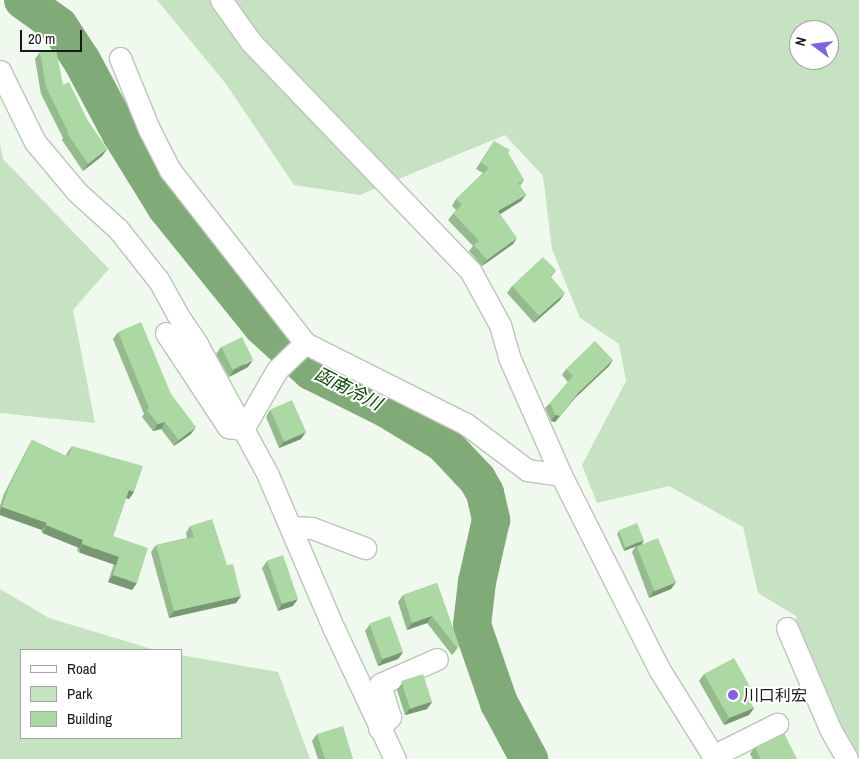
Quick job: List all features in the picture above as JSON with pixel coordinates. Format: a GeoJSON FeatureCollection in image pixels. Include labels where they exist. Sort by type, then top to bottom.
{"type":"FeatureCollection","features":[{"type":"Feature","properties":{"kind":"street"},"geometry":{"type":"LineString","coordinates":[[221,0],[251,42],[470,270],[500,325],[510,357],[561,476],[659,669],[714,758],[777,724]]}},
{"type":"Feature","properties":{"kind":"street"},"geometry":{"type":"LineString","coordinates":[[120,58],[149,129],[170,170],[304,343],[466,424],[527,470],[561,476]]}},
{"type":"Feature","properties":{"kind":"street"},"geometry":{"type":"LineString","coordinates":[[0,71],[35,142],[77,192],[118,229],[159,281],[177,314],[197,344],[267,473],[395,759]]}},
{"type":"Feature","properties":{"kind":"street"},"geometry":{"type":"LineString","coordinates":[[166,333],[228,427],[243,429]]}},
{"type":"Feature","properties":{"kind":"street"},"geometry":{"type":"LineString","coordinates":[[243,429],[277,370],[304,343]]}},
{"type":"Feature","properties":{"kind":"street"},"geometry":{"type":"LineString","coordinates":[[291,528],[312,528],[365,548]]}},
{"type":"Feature","properties":{"kind":"street"},"geometry":{"type":"LineString","coordinates":[[786,628],[830,729],[847,759]]}},
{"type":"Feature","properties":{"kind":"street"},"geometry":{"type":"LineString","coordinates":[[380,728],[390,717],[380,684],[438,659]]}},
{"type":"Feature","properties":{"kind":"green space"},"geometry":{"type":"Polygon","coordinates":[[[157,0],[859,0],[859,759],[851,759],[800,662],[796,616],[758,593],[743,527],[669,486],[597,503],[582,465],[626,381],[619,344],[580,318],[552,249],[543,176],[505,135],[360,195],[294,185],[226,84],[157,0]]]}},
{"type":"Feature","properties":{"kind":"green space"},"geometry":{"type":"Polygon","coordinates":[[[0,144],[3,159],[109,269],[73,310],[95,423],[0,413],[0,144]]]}},
{"type":"Feature","properties":{"kind":"green space"},"geometry":{"type":"Polygon","coordinates":[[[0,589],[49,618],[152,649],[20,649],[20,739],[182,739],[182,655],[278,672],[310,759],[0,759],[0,589]]]}},
{"type":"Feature","properties":{"kind":"building"},"geometry":{"type":"Polygon","coordinates":[[[56,49],[63,85],[69,82],[90,125],[107,149],[88,164],[67,133],[46,87],[40,52],[56,49]]]}},
{"type":"Feature","properties":{"kind":"building"},"geometry":{"type":"Polygon","coordinates":[[[494,141],[510,150],[508,153],[524,180],[518,183],[526,195],[498,211],[517,238],[487,260],[474,245],[479,241],[453,213],[462,205],[456,199],[489,168],[481,163],[494,141]]]}},
{"type":"Feature","properties":{"kind":"building"},"geometry":{"type":"Polygon","coordinates":[[[543,257],[556,270],[550,276],[565,293],[539,316],[512,286],[543,257]]]}},
{"type":"Feature","properties":{"kind":"building"},"geometry":{"type":"Polygon","coordinates":[[[141,322],[171,394],[196,427],[179,440],[165,422],[158,424],[147,410],[149,408],[118,332],[141,322]]]}},
{"type":"Feature","properties":{"kind":"building"},"geometry":{"type":"Polygon","coordinates":[[[242,337],[253,359],[232,370],[221,347],[242,337]]]}},
{"type":"Feature","properties":{"kind":"building"},"geometry":{"type":"Polygon","coordinates":[[[595,341],[613,360],[579,392],[560,416],[555,415],[550,403],[573,376],[566,369],[595,341]]]}},
{"type":"Feature","properties":{"kind":"building"},"geometry":{"type":"Polygon","coordinates":[[[292,400],[306,432],[284,442],[270,410],[292,400]]]}},
{"type":"Feature","properties":{"kind":"building"},"geometry":{"type":"Polygon","coordinates":[[[32,440],[68,457],[72,446],[143,466],[134,492],[129,490],[113,536],[148,548],[137,583],[113,575],[119,557],[82,544],[83,540],[46,525],[47,523],[2,507],[9,487],[32,440]]]}},
{"type":"Feature","properties":{"kind":"building"},"geometry":{"type":"Polygon","coordinates":[[[212,519],[227,565],[233,564],[241,596],[174,611],[156,545],[194,537],[190,526],[212,519]]]}},
{"type":"Feature","properties":{"kind":"building"},"geometry":{"type":"Polygon","coordinates":[[[637,523],[644,540],[625,547],[618,530],[637,523]]]}},
{"type":"Feature","properties":{"kind":"building"},"geometry":{"type":"Polygon","coordinates":[[[658,538],[676,583],[655,591],[637,547],[658,538]]]}},
{"type":"Feature","properties":{"kind":"building"},"geometry":{"type":"Polygon","coordinates":[[[283,555],[298,598],[282,604],[267,561],[283,555]]]}},
{"type":"Feature","properties":{"kind":"building"},"geometry":{"type":"Polygon","coordinates":[[[437,583],[459,646],[457,648],[432,616],[412,623],[403,595],[437,583]]]}},
{"type":"Feature","properties":{"kind":"building"},"geometry":{"type":"Polygon","coordinates":[[[390,616],[403,652],[382,659],[369,624],[390,616]]]}},
{"type":"Feature","properties":{"kind":"building"},"geometry":{"type":"Polygon","coordinates":[[[734,658],[752,690],[745,695],[754,708],[729,718],[704,674],[734,658]]]}},
{"type":"Feature","properties":{"kind":"building"},"geometry":{"type":"Polygon","coordinates":[[[423,674],[432,702],[410,709],[401,681],[423,674]]]}},
{"type":"Feature","properties":{"kind":"building"},"geometry":{"type":"Polygon","coordinates":[[[343,726],[353,759],[325,759],[317,734],[343,726]]]}},
{"type":"Feature","properties":{"kind":"building"},"geometry":{"type":"Polygon","coordinates":[[[784,733],[797,759],[761,759],[755,747],[784,733]]]}},
{"type":"Feature","properties":{"kind":"waterway","name":"函南冷川"},"geometry":{"type":"LineString","coordinates":[[23,0],[59,26],[82,61],[121,134],[166,207],[262,326],[311,371],[387,409],[443,443],[477,479],[485,493],[491,520],[477,582],[472,625],[499,703],[529,759]]}},
{"type":"Feature","properties":{"kind":"place","name":"川口利宏"},"geometry":{"type":"Point","coordinates":[733,695]}}]}
